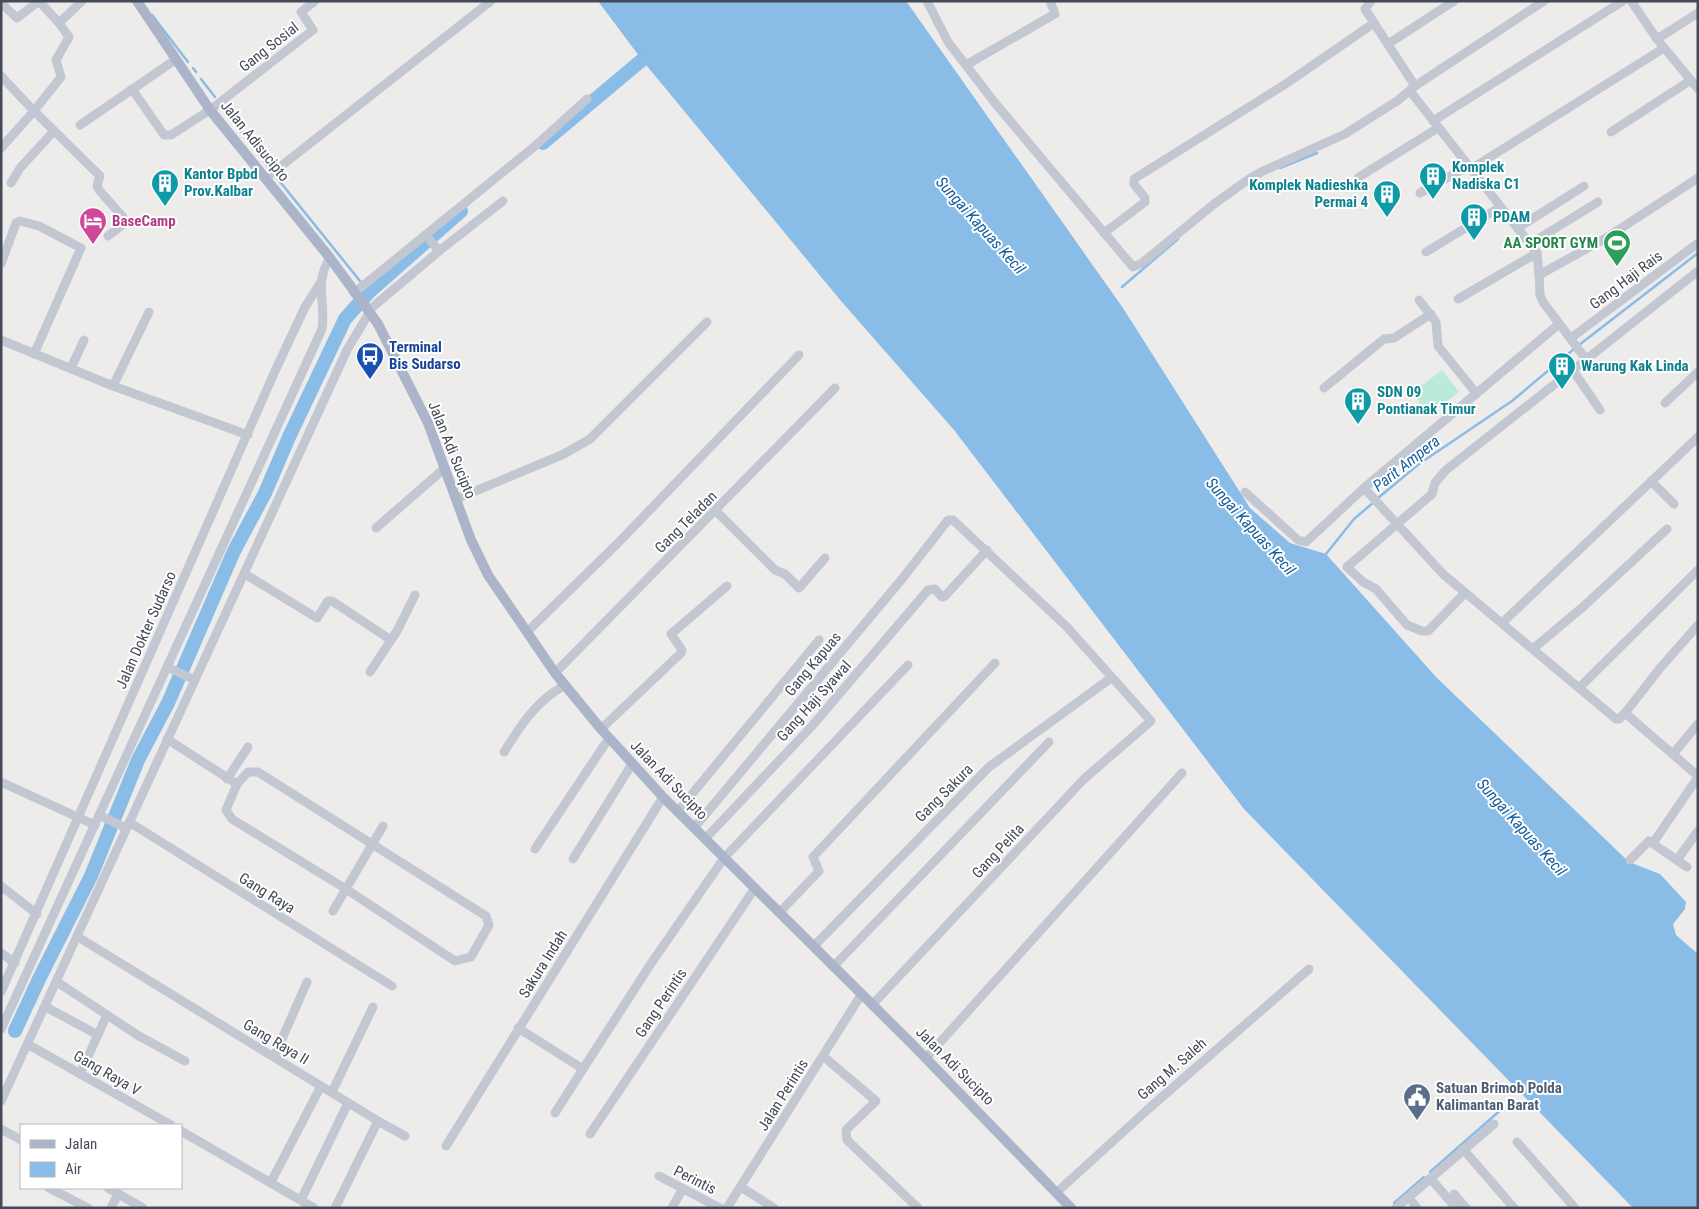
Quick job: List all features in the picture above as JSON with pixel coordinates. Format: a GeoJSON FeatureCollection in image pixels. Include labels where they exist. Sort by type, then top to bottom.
{"type":"FeatureCollection","features":[{"type":"Feature","properties":{"kind":"main road","name":"Jalan Adisucipto"},"geometry":{"type":"LineString","coordinates":[[137,1],[210,110],[330,258],[362,303]]}},
{"type":"Feature","properties":{"kind":"main road","name":"Jalan Adi Sucipto"},"geometry":{"type":"LineString","coordinates":[[362,303],[378,324],[428,424],[471,540],[488,575],[564,685],[663,797],[926,1058],[1071,1208]]}},
{"type":"Feature","properties":{"kind":"street"},"geometry":{"type":"LineString","coordinates":[[1,3],[17,18],[39,1],[69,37],[56,60],[61,77],[1,148]]}},
{"type":"Feature","properties":{"kind":"street"},"geometry":{"type":"LineString","coordinates":[[59,23],[82,1]]}},
{"type":"Feature","properties":{"kind":"street","name":"Gang Sosial"},"geometry":{"type":"LineString","coordinates":[[210,110],[313,30],[301,12],[315,1]]}},
{"type":"Feature","properties":{"kind":"street"},"geometry":{"type":"LineString","coordinates":[[266,178],[491,1]]}},
{"type":"Feature","properties":{"kind":"street"},"geometry":{"type":"LineString","coordinates":[[927,1],[940,30],[966,65],[1130,265],[1136,267],[1249,179],[1345,134],[1544,1]]}},
{"type":"Feature","properties":{"kind":"street"},"geometry":{"type":"LineString","coordinates":[[966,65],[1055,14],[1050,1]]}},
{"type":"Feature","properties":{"kind":"street"},"geometry":{"type":"LineString","coordinates":[[1371,1],[1365,9],[1436,125],[1537,253],[1540,295],[1583,355]]}},
{"type":"Feature","properties":{"kind":"street"},"geometry":{"type":"LineString","coordinates":[[1388,44],[1454,1]]}},
{"type":"Feature","properties":{"kind":"street"},"geometry":{"type":"LineString","coordinates":[[1360,177],[1623,1]]}},
{"type":"Feature","properties":{"kind":"street"},"geometry":{"type":"LineString","coordinates":[[1611,132],[1695,83],[1664,48],[1631,1]]}},
{"type":"Feature","properties":{"kind":"street"},"geometry":{"type":"LineString","coordinates":[[1657,39],[1698,13]]}},
{"type":"Feature","properties":{"kind":"street"},"geometry":{"type":"LineString","coordinates":[[1104,233],[1145,202],[1145,198],[1134,184],[1134,180],[1284,86],[1374,23]]}},
{"type":"Feature","properties":{"kind":"street"},"geometry":{"type":"LineString","coordinates":[[1420,193],[1470,168],[1664,48]]}},
{"type":"Feature","properties":{"kind":"street"},"geometry":{"type":"LineString","coordinates":[[80,125],[175,60]]}},
{"type":"Feature","properties":{"kind":"street"},"geometry":{"type":"LineString","coordinates":[[1,76],[100,176],[97,186],[99,190],[123,217],[121,226],[108,236]]}},
{"type":"Feature","properties":{"kind":"street"},"geometry":{"type":"LineString","coordinates":[[132,89],[166,137],[210,110]]}},
{"type":"Feature","properties":{"kind":"street"},"geometry":{"type":"LineString","coordinates":[[359,333],[362,303],[426,236],[536,146],[587,99]]}},
{"type":"Feature","properties":{"kind":"street"},"geometry":{"type":"LineString","coordinates":[[11,183],[20,168],[54,131]]}},
{"type":"Feature","properties":{"kind":"street"},"geometry":{"type":"LineString","coordinates":[[1540,275],[1606,238],[1698,178]]}},
{"type":"Feature","properties":{"kind":"street"},"geometry":{"type":"LineString","coordinates":[[1518,228],[1584,186]]}},
{"type":"Feature","properties":{"kind":"street"},"geometry":{"type":"LineString","coordinates":[[362,303],[503,201]]}},
{"type":"Feature","properties":{"kind":"street"},"geometry":{"type":"LineString","coordinates":[[1530,244],[1598,202]]}},
{"type":"Feature","properties":{"kind":"street"},"geometry":{"type":"LineString","coordinates":[[1426,252],[1500,207]]}},
{"type":"Feature","properties":{"kind":"street"},"geometry":{"type":"LineString","coordinates":[[1,264],[16,223],[20,221],[39,226],[81,248],[34,354]]}},
{"type":"Feature","properties":{"kind":"street"},"geometry":{"type":"LineString","coordinates":[[426,236],[436,249]]}},
{"type":"Feature","properties":{"kind":"street","name":"Gang Haji Rais"},"geometry":{"type":"LineString","coordinates":[[1572,340],[1698,243]]}},
{"type":"Feature","properties":{"kind":"street"},"geometry":{"type":"LineString","coordinates":[[1458,299],[1537,253]]}},
{"type":"Feature","properties":{"kind":"street"},"geometry":{"type":"LineString","coordinates":[[1,1029],[95,825],[103,817],[113,786],[322,328],[322,272],[330,258]]}},
{"type":"Feature","properties":{"kind":"street"},"geometry":{"type":"LineString","coordinates":[[1465,593],[1428,631],[1422,631],[1407,625],[1376,589],[1363,582],[1347,567],[1432,494],[1435,482],[1446,470],[1572,369],[1583,355],[1698,271]]}},
{"type":"Feature","properties":{"kind":"street","name":"Jalan Dokter Sudarso"},"geometry":{"type":"LineString","coordinates":[[1,992],[298,321],[321,282]]}},
{"type":"Feature","properties":{"kind":"street"},"geometry":{"type":"LineString","coordinates":[[1419,300],[1431,314],[1438,327],[1438,346],[1476,393]]}},
{"type":"Feature","properties":{"kind":"street"},"geometry":{"type":"LineString","coordinates":[[113,386],[149,312]]}},
{"type":"Feature","properties":{"kind":"street"},"geometry":{"type":"LineString","coordinates":[[1324,388],[1386,338],[1394,338],[1431,314]]}},
{"type":"Feature","properties":{"kind":"street"},"geometry":{"type":"LineString","coordinates":[[456,499],[564,454],[590,439],[707,322]]}},
{"type":"Feature","properties":{"kind":"street"},"geometry":{"type":"LineString","coordinates":[[1,1101],[29,1045],[78,936],[124,825],[245,574],[347,350],[359,333],[378,324]]}},
{"type":"Feature","properties":{"kind":"street"},"geometry":{"type":"LineString","coordinates":[[1245,492],[1298,540],[1303,542],[1310,539],[1364,488],[1559,324]]}},
{"type":"Feature","properties":{"kind":"street"},"geometry":{"type":"LineString","coordinates":[[1,340],[113,386],[248,435]]}},
{"type":"Feature","properties":{"kind":"street"},"geometry":{"type":"LineString","coordinates":[[71,368],[84,340]]}},
{"type":"Feature","properties":{"kind":"street"},"geometry":{"type":"LineString","coordinates":[[527,632],[619,542],[799,355]]}},
{"type":"Feature","properties":{"kind":"street"},"geometry":{"type":"LineString","coordinates":[[1572,369],[1600,410]]}},
{"type":"Feature","properties":{"kind":"street"},"geometry":{"type":"LineString","coordinates":[[1665,403],[1698,372]]}},
{"type":"Feature","properties":{"kind":"street","name":"Gang Teladan"},"geometry":{"type":"LineString","coordinates":[[555,673],[835,388]]}},
{"type":"Feature","properties":{"kind":"street"},"geometry":{"type":"LineString","coordinates":[[1502,623],[1698,437]]}},
{"type":"Feature","properties":{"kind":"street"},"geometry":{"type":"LineString","coordinates":[[376,528],[445,468]]}},
{"type":"Feature","properties":{"kind":"street"},"geometry":{"type":"LineString","coordinates":[[1651,481],[1674,504]]}},
{"type":"Feature","properties":{"kind":"street"},"geometry":{"type":"LineString","coordinates":[[1364,488],[1426,556],[1465,593],[1534,648],[1616,719],[1619,719],[1625,713],[1661,666],[1698,625]]}},
{"type":"Feature","properties":{"kind":"street"},"geometry":{"type":"LineString","coordinates":[[716,511],[775,570],[785,574],[799,588],[825,558]]}},
{"type":"Feature","properties":{"kind":"street","name":"Gang Kapuas"},"geometry":{"type":"LineString","coordinates":[[694,828],[902,579],[948,520],[954,520],[987,550]]}},
{"type":"Feature","properties":{"kind":"street"},"geometry":{"type":"LineString","coordinates":[[1534,648],[1584,606],[1667,529]]}},
{"type":"Feature","properties":{"kind":"street"},"geometry":{"type":"LineString","coordinates":[[987,550],[1066,626],[1111,678]]}},
{"type":"Feature","properties":{"kind":"street","name":"Gang Haji Syawal"},"geometry":{"type":"LineString","coordinates":[[705,839],[810,727],[928,590],[935,589],[941,596],[945,596],[987,550]]}},
{"type":"Feature","properties":{"kind":"street"},"geometry":{"type":"LineString","coordinates":[[1579,688],[1698,570]]}},
{"type":"Feature","properties":{"kind":"street"},"geometry":{"type":"LineString","coordinates":[[245,574],[317,618],[328,601],[332,601],[391,640]]}},
{"type":"Feature","properties":{"kind":"street"},"geometry":{"type":"LineString","coordinates":[[601,729],[681,653],[682,650],[671,634],[727,586]]}},
{"type":"Feature","properties":{"kind":"street"},"geometry":{"type":"LineString","coordinates":[[370,672],[391,640],[415,595]]}},
{"type":"Feature","properties":{"kind":"street"},"geometry":{"type":"LineString","coordinates":[[678,811],[820,640]]}},
{"type":"Feature","properties":{"kind":"street"},"geometry":{"type":"LineString","coordinates":[[780,912],[819,870],[812,856],[995,663]]}},
{"type":"Feature","properties":{"kind":"street"},"geometry":{"type":"LineString","coordinates":[[555,1113],[650,964],[724,858],[908,665]]}},
{"type":"Feature","properties":{"kind":"street"},"geometry":{"type":"LineString","coordinates":[[167,667],[195,680]]}},
{"type":"Feature","properties":{"kind":"street","name":"Gang Pelita"},"geometry":{"type":"LineString","coordinates":[[872,1005],[1074,789],[1151,721],[1111,678]]}},
{"type":"Feature","properties":{"kind":"street","name":"Gang Sakura"},"geometry":{"type":"LineString","coordinates":[[814,946],[989,767],[1111,678]]}},
{"type":"Feature","properties":{"kind":"street"},"geometry":{"type":"LineString","coordinates":[[504,752],[536,706],[551,692],[564,685]]}},
{"type":"Feature","properties":{"kind":"street"},"geometry":{"type":"LineString","coordinates":[[1625,713],[1698,777],[1653,843]]}},
{"type":"Feature","properties":{"kind":"street"},"geometry":{"type":"LineString","coordinates":[[1674,754],[1698,724]]}},
{"type":"Feature","properties":{"kind":"street"},"geometry":{"type":"LineString","coordinates":[[535,849],[609,738]]}},
{"type":"Feature","properties":{"kind":"street"},"geometry":{"type":"LineString","coordinates":[[167,739],[237,784]]}},
{"type":"Feature","properties":{"kind":"street"},"geometry":{"type":"LineString","coordinates":[[833,967],[1049,742]]}},
{"type":"Feature","properties":{"kind":"street"},"geometry":{"type":"LineString","coordinates":[[227,779],[248,747]]}},
{"type":"Feature","properties":{"kind":"street"},"geometry":{"type":"LineString","coordinates":[[573,859],[632,764]]}},
{"type":"Feature","properties":{"kind":"street"},"geometry":{"type":"LineString","coordinates":[[248,772],[258,772],[486,916],[490,925],[471,957],[455,961],[346,889],[232,819],[226,810],[237,784],[241,777],[248,772]]}},
{"type":"Feature","properties":{"kind":"street"},"geometry":{"type":"LineString","coordinates":[[926,1058],[1182,773]]}},
{"type":"Feature","properties":{"kind":"street"},"geometry":{"type":"LineString","coordinates":[[97,777],[113,786]]}},
{"type":"Feature","properties":{"kind":"street"},"geometry":{"type":"LineString","coordinates":[[1,782],[95,825]]}},
{"type":"Feature","properties":{"kind":"street","name":"Sakura Indah"},"geometry":{"type":"LineString","coordinates":[[446,1146],[663,797]]}},
{"type":"Feature","properties":{"kind":"street","name":"Gang Raya"},"geometry":{"type":"LineString","coordinates":[[103,817],[124,825],[392,986]]}},
{"type":"Feature","properties":{"kind":"street"},"geometry":{"type":"LineString","coordinates":[[333,911],[383,826]]}},
{"type":"Feature","properties":{"kind":"street"},"geometry":{"type":"LineString","coordinates":[[1677,860],[1698,831]]}},
{"type":"Feature","properties":{"kind":"street"},"geometry":{"type":"LineString","coordinates":[[1630,860],[1647,841],[1653,843],[1687,867]]}},
{"type":"Feature","properties":{"kind":"street"},"geometry":{"type":"LineString","coordinates":[[62,856],[78,862]]}},
{"type":"Feature","properties":{"kind":"street"},"geometry":{"type":"LineString","coordinates":[[55,872],[70,880]]}},
{"type":"Feature","properties":{"kind":"street"},"geometry":{"type":"LineString","coordinates":[[1,886],[37,914]]}},
{"type":"Feature","properties":{"kind":"street","name":"Gang Perintis"},"geometry":{"type":"LineString","coordinates":[[590,1134],[754,888]]}},
{"type":"Feature","properties":{"kind":"street","name":"Gang Raya II"},"geometry":{"type":"LineString","coordinates":[[78,936],[348,1103],[405,1136]]}},
{"type":"Feature","properties":{"kind":"street"},"geometry":{"type":"LineString","coordinates":[[1,952],[15,963]]}},
{"type":"Feature","properties":{"kind":"street","name":"Gang M. Saleh"},"geometry":{"type":"LineString","coordinates":[[1056,1193],[1146,1110],[1309,969]]}},
{"type":"Feature","properties":{"kind":"street"},"geometry":{"type":"LineString","coordinates":[[57,982],[107,1015],[184,1061]]}},
{"type":"Feature","properties":{"kind":"street"},"geometry":{"type":"LineString","coordinates":[[274,1057],[307,982]]}},
{"type":"Feature","properties":{"kind":"street","name":"Jalan Perintis"},"geometry":{"type":"LineString","coordinates":[[727,1208],[861,995]]}},
{"type":"Feature","properties":{"kind":"street"},"geometry":{"type":"LineString","coordinates":[[46,1007],[98,1035]]}},
{"type":"Feature","properties":{"kind":"street"},"geometry":{"type":"LineString","coordinates":[[332,1092],[373,1008]]}},
{"type":"Feature","properties":{"kind":"street"},"geometry":{"type":"LineString","coordinates":[[80,1074],[107,1015]]}},
{"type":"Feature","properties":{"kind":"street"},"geometry":{"type":"LineString","coordinates":[[518,1028],[583,1069]]}},
{"type":"Feature","properties":{"kind":"street","name":"Gang Raya V"},"geometry":{"type":"LineString","coordinates":[[29,1045],[169,1124]]}},
{"type":"Feature","properties":{"kind":"street"},"geometry":{"type":"LineString","coordinates":[[824,1056],[876,1101],[846,1130],[847,1140],[918,1208]]}},
{"type":"Feature","properties":{"kind":"street"},"geometry":{"type":"LineString","coordinates":[[271,1182],[321,1086]]}},
{"type":"Feature","properties":{"kind":"street"},"geometry":{"type":"LineString","coordinates":[[301,1200],[348,1103]]}},
{"type":"Feature","properties":{"kind":"street"},"geometry":{"type":"LineString","coordinates":[[335,1208],[378,1121]]}},
{"type":"Feature","properties":{"kind":"street"},"geometry":{"type":"LineString","coordinates":[[1396,1208],[1494,1124]]}},
{"type":"Feature","properties":{"kind":"street"},"geometry":{"type":"LineString","coordinates":[[1,1129],[20,1139]]}},
{"type":"Feature","properties":{"kind":"street"},"geometry":{"type":"LineString","coordinates":[[182,1132],[314,1208]]}},
{"type":"Feature","properties":{"kind":"street"},"geometry":{"type":"LineString","coordinates":[[1517,1142],[1575,1208]]}},
{"type":"Feature","properties":{"kind":"street"},"geometry":{"type":"LineString","coordinates":[[1463,1149],[1514,1208]]}},
{"type":"Feature","properties":{"kind":"street","name":"Perintis"},"geometry":{"type":"LineString","coordinates":[[659,1176],[682,1190],[720,1208]]}},
{"type":"Feature","properties":{"kind":"street"},"geometry":{"type":"LineString","coordinates":[[1431,1179],[1456,1208]]}},
{"type":"Feature","properties":{"kind":"street"},"geometry":{"type":"LineString","coordinates":[[741,1187],[774,1208]]}},
{"type":"Feature","properties":{"kind":"street"},"geometry":{"type":"LineString","coordinates":[[50,1189],[88,1208]]}},
{"type":"Feature","properties":{"kind":"street"},"geometry":{"type":"LineString","coordinates":[[110,1189],[143,1208]]}},
{"type":"Feature","properties":{"kind":"street"},"geometry":{"type":"LineString","coordinates":[[672,1208],[682,1190]]}},
{"type":"Feature","properties":{"kind":"street"},"geometry":{"type":"LineString","coordinates":[[111,1208],[118,1194]]}},
{"type":"Feature","properties":{"kind":"street"},"geometry":{"type":"LineString","coordinates":[[1454,1194],[1466,1208]]}},
{"type":"Feature","properties":{"kind":"green space"},"geometry":{"type":"Polygon","coordinates":[[[1442,370],[1459,392],[1429,415],[1412,393],[1442,370]]]}},
{"type":"Feature","properties":{"kind":"water","name":"Sungai Kapuas Kecil"},"geometry":{"type":"Polygon","coordinates":[[[598,1],[906,1],[1123,308],[1250,508],[1290,543],[1326,554],[1437,678],[1629,862],[1660,874],[1686,902],[1685,909],[1673,924],[1676,935],[1698,954],[1698,1208],[1633,1208],[1244,809],[954,430],[841,301],[642,60],[598,1]]]}},
{"type":"Feature","properties":{"kind":"waterway"},"geometry":{"type":"LineString","coordinates":[[152,15],[188,62]]}},
{"type":"Feature","properties":{"kind":"waterway"},"geometry":{"type":"LineString","coordinates":[[543,143],[642,60]]}},
{"type":"Feature","properties":{"kind":"waterway"},"geometry":{"type":"LineString","coordinates":[[193,68],[196,72]]}},
{"type":"Feature","properties":{"kind":"waterway"},"geometry":{"type":"LineString","coordinates":[[201,79],[215,97]]}},
{"type":"Feature","properties":{"kind":"waterway"},"geometry":{"type":"LineString","coordinates":[[223,108],[227,113]]}},
{"type":"Feature","properties":{"kind":"waterway"},"geometry":{"type":"LineString","coordinates":[[232,120],[243,134]]}},
{"type":"Feature","properties":{"kind":"waterway"},"geometry":{"type":"LineString","coordinates":[[249,141],[269,168]]}},
{"type":"Feature","properties":{"kind":"waterway"},"geometry":{"type":"LineString","coordinates":[[1280,168],[1317,153]]}},
{"type":"Feature","properties":{"kind":"waterway"},"geometry":{"type":"LineString","coordinates":[[277,178],[360,281]]}},
{"type":"Feature","properties":{"kind":"waterway"},"geometry":{"type":"LineString","coordinates":[[15,1031],[91,876],[138,760],[168,703],[234,551],[265,493],[289,437],[345,319],[369,292],[461,211]]}},
{"type":"Feature","properties":{"kind":"waterway"},"geometry":{"type":"LineString","coordinates":[[1122,287],[1178,239]]}},
{"type":"Feature","properties":{"kind":"waterway","name":"Parit Ampera"},"geometry":{"type":"LineString","coordinates":[[1579,345],[1698,253]]}},
{"type":"Feature","properties":{"kind":"waterway","name":"Parit Ampera"},"geometry":{"type":"LineString","coordinates":[[1378,498],[1419,464],[1512,401],[1574,349]]}},
{"type":"Feature","properties":{"kind":"waterway","name":"Parit Ampera"},"geometry":{"type":"LineString","coordinates":[[1326,554],[1354,519],[1374,502]]}},
{"type":"Feature","properties":{"kind":"waterway"},"geometry":{"type":"LineString","coordinates":[[1430,1172],[1503,1108]]}},
{"type":"Feature","properties":{"kind":"waterway"},"geometry":{"type":"LineString","coordinates":[[1394,1203],[1424,1177]]}},
{"type":"Feature","properties":{"kind":"place","name":"Komplek Nadiska C1"},"geometry":{"type":"Point","coordinates":[1433,200]}},
{"type":"Feature","properties":{"kind":"place","name":"Kantor Bpbd Prov.Kalbar"},"geometry":{"type":"Point","coordinates":[165,207]}},
{"type":"Feature","properties":{"kind":"place","name":"Komplek Nadieshka Permai 4"},"geometry":{"type":"Point","coordinates":[1387,218]}},
{"type":"Feature","properties":{"kind":"place","name":"PDAM"},"geometry":{"type":"Point","coordinates":[1474,241]}},
{"type":"Feature","properties":{"kind":"place","name":"BaseCamp"},"geometry":{"type":"Point","coordinates":[93,245]}},
{"type":"Feature","properties":{"kind":"place","name":"AA SPORT GYM"},"geometry":{"type":"Point","coordinates":[1617,267]}},
{"type":"Feature","properties":{"kind":"place","name":"Terminal Bis Sudarso"},"geometry":{"type":"Point","coordinates":[370,380]}},
{"type":"Feature","properties":{"kind":"place","name":"Warung Kak Linda"},"geometry":{"type":"Point","coordinates":[1562,390]}},
{"type":"Feature","properties":{"kind":"place","name":"SDN 09 Pontianak Timur"},"geometry":{"type":"Point","coordinates":[1358,425]}},
{"type":"Feature","properties":{"kind":"place","name":"Satuan Brimob Polda Kalimantan Barat"},"geometry":{"type":"Point","coordinates":[1417,1121]}}]}
